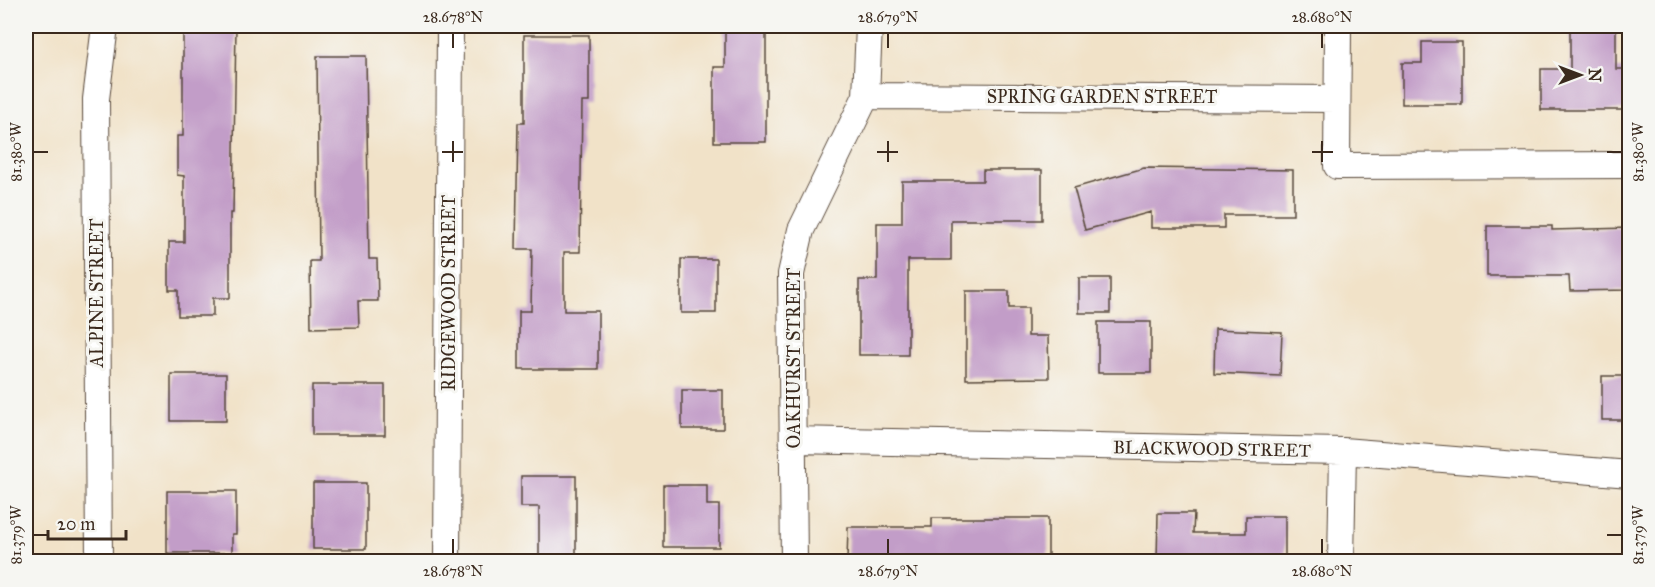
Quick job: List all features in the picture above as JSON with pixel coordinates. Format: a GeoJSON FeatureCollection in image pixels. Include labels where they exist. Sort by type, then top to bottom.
{"type":"FeatureCollection","features":[{"type":"Feature","properties":{"kind":"street","name":"ALPINE STREET"},"geometry":{"type":"LineString","coordinates":[[99,561],[96,99],[105,26]]}},
{"type":"Feature","properties":{"kind":"street","name":"RIDGEWOOD STREET"},"geometry":{"type":"LineString","coordinates":[[447,561],[450,26]]}},
{"type":"Feature","properties":{"kind":"street","name":"OAKHURST STREET"},"geometry":{"type":"LineString","coordinates":[[794,561],[791,274],[801,230],[866,96],[869,26]]}},
{"type":"Feature","properties":{"kind":"street"},"geometry":{"type":"LineString","coordinates":[[1338,26],[1337,166],[1629,165]]}},
{"type":"Feature","properties":{"kind":"street","name":"SPRING GARDEN STREET"},"geometry":{"type":"LineString","coordinates":[[866,96],[1337,99]]}},
{"type":"Feature","properties":{"kind":"street","name":"BLACKWOOD STREET"},"geometry":{"type":"LineString","coordinates":[[794,440],[1343,451],[1629,474]]}},
{"type":"Feature","properties":{"kind":"street"},"geometry":{"type":"LineString","coordinates":[[1341,561],[1343,451]]}},
{"type":"Feature","properties":{"kind":"building"},"geometry":{"type":"Polygon","coordinates":[[[183,26],[236,26],[233,213],[230,213],[230,298],[213,298],[213,316],[178,316],[178,290],[169,290],[169,242],[184,242],[184,176],[177,175],[177,136],[183,136],[183,26]]]}},
{"type":"Feature","properties":{"kind":"building"},"geometry":{"type":"Polygon","coordinates":[[[725,26],[766,26],[766,142],[714,142],[714,67],[725,67],[725,26]]]}},
{"type":"Feature","properties":{"kind":"building"},"geometry":{"type":"Polygon","coordinates":[[[1570,27],[1616,27],[1616,69],[1629,69],[1629,110],[1541,110],[1541,69],[1570,69],[1570,27]]]}},
{"type":"Feature","properties":{"kind":"building"},"geometry":{"type":"Polygon","coordinates":[[[524,35],[589,35],[589,102],[582,102],[580,252],[564,252],[564,311],[598,311],[598,369],[519,369],[519,311],[531,311],[532,249],[516,249],[518,123],[524,123],[524,35]]]}},
{"type":"Feature","properties":{"kind":"building"},"geometry":{"type":"Polygon","coordinates":[[[1422,42],[1462,42],[1462,104],[1402,104],[1402,63],[1422,63],[1422,42]]]}},
{"type":"Feature","properties":{"kind":"building"},"geometry":{"type":"Polygon","coordinates":[[[317,56],[366,56],[369,259],[377,259],[378,301],[358,301],[359,327],[311,328],[310,261],[319,261],[317,56]]]}},
{"type":"Feature","properties":{"kind":"building"},"geometry":{"type":"Polygon","coordinates":[[[1144,168],[1293,170],[1293,215],[1224,215],[1224,228],[1151,228],[1151,212],[1085,230],[1074,188],[1144,168]]]}},
{"type":"Feature","properties":{"kind":"building"},"geometry":{"type":"Polygon","coordinates":[[[983,170],[1042,170],[1042,220],[951,220],[951,260],[908,260],[908,355],[859,355],[859,280],[877,280],[877,223],[902,223],[902,181],[983,181],[983,170]]]}},
{"type":"Feature","properties":{"kind":"building"},"geometry":{"type":"Polygon","coordinates":[[[1487,226],[1552,226],[1552,230],[1629,228],[1629,290],[1570,291],[1569,276],[1487,276],[1487,226]]]}},
{"type":"Feature","properties":{"kind":"building"},"geometry":{"type":"Polygon","coordinates":[[[681,259],[716,259],[716,313],[681,313],[681,259]]]}},
{"type":"Feature","properties":{"kind":"building"},"geometry":{"type":"Polygon","coordinates":[[[1079,278],[1110,278],[1110,313],[1079,313],[1079,278]]]}},
{"type":"Feature","properties":{"kind":"building"},"geometry":{"type":"Polygon","coordinates":[[[966,291],[1009,291],[1009,308],[1028,308],[1028,336],[1048,336],[1049,378],[966,379],[966,291]]]}},
{"type":"Feature","properties":{"kind":"building"},"geometry":{"type":"Polygon","coordinates":[[[1098,322],[1151,322],[1151,373],[1098,373],[1098,322]]]}},
{"type":"Feature","properties":{"kind":"building"},"geometry":{"type":"Polygon","coordinates":[[[1215,329],[1282,332],[1280,376],[1214,373],[1215,329]]]}},
{"type":"Feature","properties":{"kind":"building"},"geometry":{"type":"Polygon","coordinates":[[[171,374],[226,374],[226,421],[171,421],[171,374]]]}},
{"type":"Feature","properties":{"kind":"building"},"geometry":{"type":"Polygon","coordinates":[[[1602,376],[1629,376],[1629,420],[1602,420],[1602,376]]]}},
{"type":"Feature","properties":{"kind":"building"},"geometry":{"type":"Polygon","coordinates":[[[312,385],[385,385],[385,435],[312,435],[312,385]]]}},
{"type":"Feature","properties":{"kind":"building"},"geometry":{"type":"Polygon","coordinates":[[[682,390],[723,390],[723,429],[682,429],[682,390]]]}},
{"type":"Feature","properties":{"kind":"building"},"geometry":{"type":"Polygon","coordinates":[[[521,476],[576,476],[576,561],[539,561],[539,507],[521,507],[521,476]]]}},
{"type":"Feature","properties":{"kind":"building"},"geometry":{"type":"Polygon","coordinates":[[[313,483],[366,483],[366,549],[313,549],[313,483]]]}},
{"type":"Feature","properties":{"kind":"building"},"geometry":{"type":"Polygon","coordinates":[[[663,485],[707,485],[707,505],[719,505],[719,547],[663,547],[663,485]]]}},
{"type":"Feature","properties":{"kind":"building"},"geometry":{"type":"Polygon","coordinates":[[[167,491],[236,491],[236,534],[232,534],[232,553],[167,553],[167,491]]]}},
{"type":"Feature","properties":{"kind":"building"},"geometry":{"type":"Polygon","coordinates":[[[1158,513],[1194,513],[1193,533],[1246,533],[1246,516],[1285,516],[1285,561],[1157,561],[1158,513]]]}},
{"type":"Feature","properties":{"kind":"building"},"geometry":{"type":"Polygon","coordinates":[[[932,518],[1048,518],[1048,561],[847,561],[848,527],[932,527],[932,518]]]}}]}
